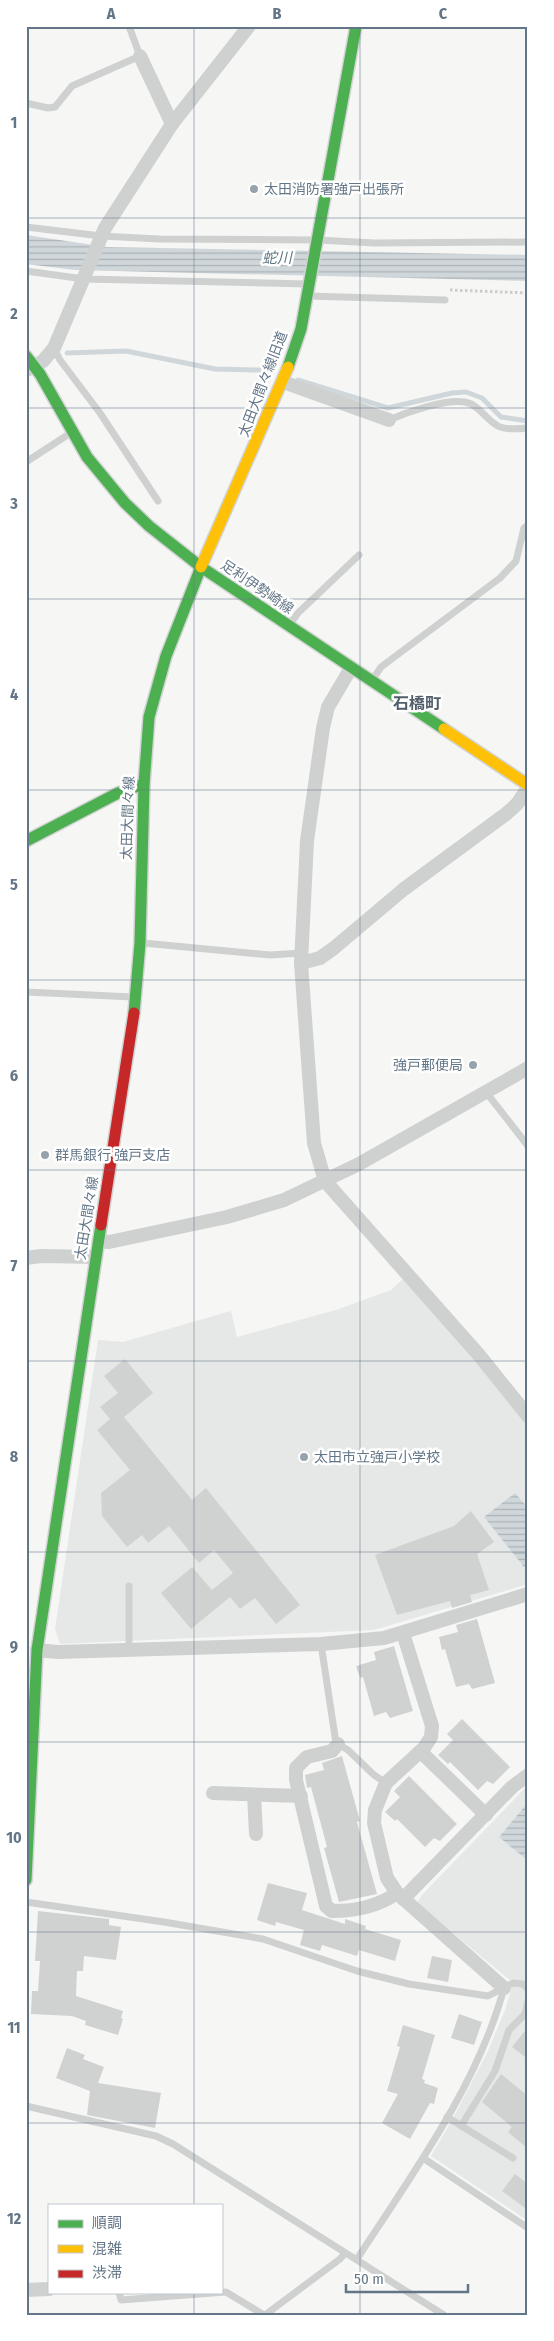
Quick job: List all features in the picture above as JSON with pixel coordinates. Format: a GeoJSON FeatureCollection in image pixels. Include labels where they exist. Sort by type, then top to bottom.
{"type":"FeatureCollection","features":[{"type":"Feature","properties":{"kind":"main road","name":"太田大間々線旧道"},"geometry":{"type":"LineString","coordinates":[[201,567],[282,382],[301,329],[356,26]]}},
{"type":"Feature","properties":{"kind":"main road","name":"足利伊勢崎線"},"geometry":{"type":"LineString","coordinates":[[29,364],[72,433],[103,478],[148,526],[201,567],[528,786]]}},
{"type":"Feature","properties":{"kind":"main road","name":"太田大間々線"},"geometry":{"type":"LineString","coordinates":[[26,1880],[30,1702],[136,997],[140,943],[144,784],[150,717],[166,656],[201,567]]}},
{"type":"Feature","properties":{"kind":"main road"},"geometry":{"type":"LineString","coordinates":[[26,841],[118,793],[144,784]]}},
{"type":"Feature","properties":{"kind":"street"},"geometry":{"type":"LineString","coordinates":[[29,364],[48,357],[54,348],[100,238],[172,124],[249,26]]}},
{"type":"Feature","properties":{"kind":"street"},"geometry":{"type":"LineString","coordinates":[[140,56],[172,124]]}},
{"type":"Feature","properties":{"kind":"street"},"geometry":{"type":"LineString","coordinates":[[282,382],[388,420]]}},
{"type":"Feature","properties":{"kind":"street"},"geometry":{"type":"LineString","coordinates":[[351,668],[328,707],[323,728],[307,841],[301,958],[314,1142],[325,1181],[466,1340],[528,1416]]}},
{"type":"Feature","properties":{"kind":"street"},"geometry":{"type":"LineString","coordinates":[[301,958],[320,958],[334,948],[404,889],[506,814],[517,804],[528,786]]}},
{"type":"Feature","properties":{"kind":"street"},"geometry":{"type":"LineString","coordinates":[[99,1241],[109,1242],[227,1217],[284,1200],[359,1164],[528,1068]]}},
{"type":"Feature","properties":{"kind":"street"},"geometry":{"type":"LineString","coordinates":[[26,1258],[41,1256],[96,1256]]}},
{"type":"Feature","properties":{"kind":"street"},"geometry":{"type":"LineString","coordinates":[[38,1650],[58,1652],[321,1644],[384,1638],[528,1594]]}},
{"type":"Feature","properties":{"kind":"street"},"geometry":{"type":"LineString","coordinates":[[403,1633],[432,1726],[431,1737],[420,1752],[386,1783],[375,1810],[374,1824],[387,1878],[400,1896],[504,1988]]}},
{"type":"Feature","properties":{"kind":"street"},"geometry":{"type":"LineString","coordinates":[[338,1744],[332,1751],[307,1757],[296,1768],[296,1780],[326,1906],[332,1911],[358,1911],[400,1896],[486,1815],[512,1787],[528,1775]]}},
{"type":"Feature","properties":{"kind":"street"},"geometry":{"type":"LineString","coordinates":[[420,1752],[486,1815]]}},
{"type":"Feature","properties":{"kind":"street"},"geometry":{"type":"LineString","coordinates":[[213,1793],[301,1796]]}},
{"type":"Feature","properties":{"kind":"street"},"geometry":{"type":"LineString","coordinates":[[254,1795],[256,1834]]}},
{"type":"Feature","properties":{"kind":"street"},"geometry":{"type":"LineString","coordinates":[[26,2290],[48,2289]]}},
{"type":"Feature","properties":{"kind":"lane"},"geometry":{"type":"LineString","coordinates":[[26,103],[48,108],[55,107],[72,86],[140,56],[129,26]]}},
{"type":"Feature","properties":{"kind":"lane"},"geometry":{"type":"LineString","coordinates":[[26,227],[100,238],[374,243],[528,242]]}},
{"type":"Feature","properties":{"kind":"lane"},"geometry":{"type":"LineString","coordinates":[[26,271],[85,276],[309,287],[445,300]]}},
{"type":"Feature","properties":{"kind":"lane"},"geometry":{"type":"LineString","coordinates":[[54,348],[60,360],[100,413],[158,501]]}},
{"type":"Feature","properties":{"kind":"lane"},"geometry":{"type":"LineString","coordinates":[[388,420],[438,406],[465,402],[476,407],[500,426],[528,428]]}},
{"type":"Feature","properties":{"kind":"lane"},"geometry":{"type":"LineString","coordinates":[[26,462],[72,433]]}},
{"type":"Feature","properties":{"kind":"lane"},"geometry":{"type":"LineString","coordinates":[[372,682],[381,668],[500,578],[516,561],[524,528],[528,525]]}},
{"type":"Feature","properties":{"kind":"lane"},"geometry":{"type":"LineString","coordinates":[[289,626],[298,613],[359,555]]}},
{"type":"Feature","properties":{"kind":"lane"},"geometry":{"type":"LineString","coordinates":[[140,943],[301,958]]}},
{"type":"Feature","properties":{"kind":"lane"},"geometry":{"type":"LineString","coordinates":[[26,992],[136,997]]}},
{"type":"Feature","properties":{"kind":"lane"},"geometry":{"type":"LineString","coordinates":[[486,1092],[528,1146]]}},
{"type":"Feature","properties":{"kind":"lane"},"geometry":{"type":"LineString","coordinates":[[128,1586],[129,1650]]}},
{"type":"Feature","properties":{"kind":"lane"},"geometry":{"type":"LineString","coordinates":[[321,1644],[336,1742],[386,1783]]}},
{"type":"Feature","properties":{"kind":"lane"},"geometry":{"type":"LineString","coordinates":[[26,1902],[164,1922],[263,1939],[357,1972],[409,1984],[488,1996],[513,1983],[524,1984],[528,1989]]}},
{"type":"Feature","properties":{"kind":"lane"},"geometry":{"type":"LineString","coordinates":[[357,2259],[423,2158],[447,2117],[482,2047],[504,1988]]}},
{"type":"Feature","properties":{"kind":"lane"},"geometry":{"type":"LineString","coordinates":[[461,2126],[495,2071],[510,2030],[525,2014],[528,2002]]}},
{"type":"Feature","properties":{"kind":"lane"},"geometry":{"type":"LineString","coordinates":[[26,2106],[156,2136],[174,2144],[444,2315]]}},
{"type":"Feature","properties":{"kind":"lane"},"geometry":{"type":"LineString","coordinates":[[447,2117],[513,2158]]}},
{"type":"Feature","properties":{"kind":"lane"},"geometry":{"type":"LineString","coordinates":[[423,2158],[528,2228]]}},
{"type":"Feature","properties":{"kind":"lane"},"geometry":{"type":"LineString","coordinates":[[222,2292],[226,2292],[264,2315],[340,2259],[345,2253]]}},
{"type":"Feature","properties":{"kind":"lane"},"geometry":{"type":"LineString","coordinates":[[119,2294],[121,2300],[200,2294]]}},
{"type":"Feature","properties":{"kind":"shaded area","name":"太田市立強戸小学校"},"geometry":{"type":"Polygon","coordinates":[[[405,1277],[471,1353],[528,1424],[528,1584],[374,1630],[60,1644],[55,1629],[98,1340],[123,1342],[231,1311],[237,1337],[336,1310],[391,1290],[405,1277]]]}},
{"type":"Feature","properties":{"kind":"shaded area"},"geometry":{"type":"Polygon","coordinates":[[[528,1785],[528,2221],[431,2156],[488,2051],[505,2010],[513,1983],[418,1902],[421,1896],[528,1785]]]}},
{"type":"Feature","properties":{"kind":"water","name":"蛇川"},"geometry":{"type":"Polygon","coordinates":[[[26,235],[107,247],[528,255],[528,281],[75,270],[26,264],[26,235]]]}},
{"type":"Feature","properties":{"kind":"water"},"geometry":{"type":"Polygon","coordinates":[[[515,1493],[528,1508],[528,1564],[524,1567],[484,1517],[515,1493]]]}},
{"type":"Feature","properties":{"kind":"water"},"geometry":{"type":"Polygon","coordinates":[[[525,1806],[528,1808],[528,1861],[499,1837],[525,1806]]]}},
{"type":"Feature","properties":{"kind":"building"},"geometry":{"type":"Polygon","coordinates":[[[125,1359],[153,1393],[124,1417],[192,1500],[206,1488],[300,1605],[276,1624],[255,1598],[240,1609],[230,1597],[191,1629],[161,1593],[192,1567],[212,1590],[233,1573],[214,1550],[199,1563],[169,1526],[148,1543],[142,1535],[127,1547],[102,1516],[101,1493],[130,1470],[97,1430],[110,1419],[100,1407],[118,1393],[104,1376],[125,1359]]]}},
{"type":"Feature","properties":{"kind":"building"},"geometry":{"type":"Polygon","coordinates":[[[471,1511],[494,1542],[477,1554],[489,1590],[470,1595],[472,1602],[452,1608],[450,1601],[397,1615],[375,1555],[454,1526],[471,1511]]]}},
{"type":"Feature","properties":{"kind":"building"},"geometry":{"type":"Polygon","coordinates":[[[477,1619],[495,1683],[472,1689],[469,1684],[456,1687],[445,1649],[442,1650],[439,1637],[458,1632],[456,1625],[477,1619]]]}},
{"type":"Feature","properties":{"kind":"building"},"geometry":{"type":"Polygon","coordinates":[[[394,1646],[413,1711],[390,1718],[386,1712],[374,1716],[363,1677],[360,1678],[356,1666],[376,1660],[374,1652],[394,1646]]]}},
{"type":"Feature","properties":{"kind":"building"},"geometry":{"type":"Polygon","coordinates":[[[462,1719],[510,1767],[493,1784],[487,1781],[478,1790],[450,1762],[448,1764],[438,1755],[453,1740],[447,1734],[462,1719]]]}},
{"type":"Feature","properties":{"kind":"building"},"geometry":{"type":"Polygon","coordinates":[[[342,1756],[360,1821],[357,1822],[377,1894],[339,1902],[324,1848],[327,1847],[311,1787],[307,1788],[305,1775],[324,1770],[322,1763],[342,1756]]]}},
{"type":"Feature","properties":{"kind":"building"},"geometry":{"type":"Polygon","coordinates":[[[409,1776],[457,1824],[440,1841],[434,1838],[425,1847],[397,1819],[395,1821],[385,1812],[400,1797],[394,1791],[409,1776]]]}},
{"type":"Feature","properties":{"kind":"building"},"geometry":{"type":"Polygon","coordinates":[[[268,1883],[307,1893],[302,1910],[345,1924],[345,1919],[366,1926],[365,1929],[401,1940],[395,1961],[359,1950],[357,1956],[322,1945],[320,1951],[300,1945],[304,1930],[276,1922],[275,1926],[257,1920],[268,1883]]]}},
{"type":"Feature","properties":{"kind":"building"},"geometry":{"type":"Polygon","coordinates":[[[38,1911],[109,1919],[109,1925],[121,1927],[116,1960],[84,1956],[83,1971],[77,1971],[76,1996],[123,2011],[121,2018],[123,2019],[118,2035],[85,2025],[86,2021],[72,2016],[31,2014],[32,1991],[38,1991],[40,1961],[35,1961],[38,1911]]]}},
{"type":"Feature","properties":{"kind":"building"},"geometry":{"type":"Polygon","coordinates":[[[432,1956],[452,1960],[448,1982],[427,1978],[432,1956]]]}},
{"type":"Feature","properties":{"kind":"building"},"geometry":{"type":"Polygon","coordinates":[[[459,2014],[482,2022],[474,2045],[451,2038],[459,2014]]]}},
{"type":"Feature","properties":{"kind":"building"},"geometry":{"type":"Polygon","coordinates":[[[403,2025],[435,2035],[422,2079],[425,2080],[424,2083],[438,2088],[434,2104],[430,2103],[410,2139],[382,2123],[398,2094],[387,2091],[400,2047],[397,2046],[403,2025]]]}},
{"type":"Feature","properties":{"kind":"building"},"geometry":{"type":"Polygon","coordinates":[[[528,2027],[528,2059],[512,2047],[528,2027]]]}},
{"type":"Feature","properties":{"kind":"building"},"geometry":{"type":"Polygon","coordinates":[[[67,2048],[85,2055],[83,2059],[104,2067],[98,2083],[161,2093],[155,2128],[87,2115],[90,2091],[56,2078],[67,2048]]]}},
{"type":"Feature","properties":{"kind":"building"},"geometry":{"type":"Polygon","coordinates":[[[501,2074],[528,2096],[528,2149],[508,2132],[512,2127],[482,2102],[501,2074]]]}},
{"type":"Feature","properties":{"kind":"building"},"geometry":{"type":"Polygon","coordinates":[[[515,2174],[528,2184],[528,2210],[502,2191],[515,2174]]]}},
{"type":"Feature","properties":{"kind":"waterway"},"geometry":{"type":"LineString","coordinates":[[67,353],[126,351],[215,369],[259,370]]}},
{"type":"Feature","properties":{"kind":"waterway"},"geometry":{"type":"LineString","coordinates":[[298,380],[388,408],[452,393],[466,392],[482,398],[501,417],[528,421]]}},
{"type":"Feature","properties":{"kind":"traffic: fast"},"geometry":{"type":"LineString","coordinates":[[288,367],[301,329],[356,26]]}},
{"type":"Feature","properties":{"kind":"traffic: fast"},"geometry":{"type":"LineString","coordinates":[[26,356],[40,374],[87,457],[125,503],[149,526],[201,567],[444,729]]}},
{"type":"Feature","properties":{"kind":"traffic: fast"},"geometry":{"type":"LineString","coordinates":[[134,1013],[140,943],[144,784],[149,717],[166,656],[201,567]]}},
{"type":"Feature","properties":{"kind":"traffic: fast"},"geometry":{"type":"LineString","coordinates":[[26,841],[118,793],[144,784]]}},
{"type":"Feature","properties":{"kind":"traffic: fast"},"geometry":{"type":"LineString","coordinates":[[26,1880],[37,1650],[101,1225]]}},
{"type":"Feature","properties":{"kind":"traffic: slow"},"geometry":{"type":"LineString","coordinates":[[201,567],[288,367]]}},
{"type":"Feature","properties":{"kind":"traffic: slow"},"geometry":{"type":"LineString","coordinates":[[444,729],[528,785]]}},
{"type":"Feature","properties":{"kind":"traffic: jam"},"geometry":{"type":"LineString","coordinates":[[101,1225],[134,1013]]}},
{"type":"Feature","properties":{"kind":"place","name":"太田消防署強戸出張所"},"geometry":{"type":"Point","coordinates":[254,189]}},
{"type":"Feature","properties":{"kind":"place","name":"強戸郵便局"},"geometry":{"type":"Point","coordinates":[473,1065]}},
{"type":"Feature","properties":{"kind":"place","name":"群馬銀行 強戸支店"},"geometry":{"type":"Point","coordinates":[45,1155]}},
{"type":"Feature","properties":{"kind":"place","name":"太田市立強戸小学校"},"geometry":{"type":"Point","coordinates":[304,1457]}},
{"type":"Feature","properties":{"kind":"district","name":"石橋町"},"geometry":{"type":"Point","coordinates":[417,703]}}]}
